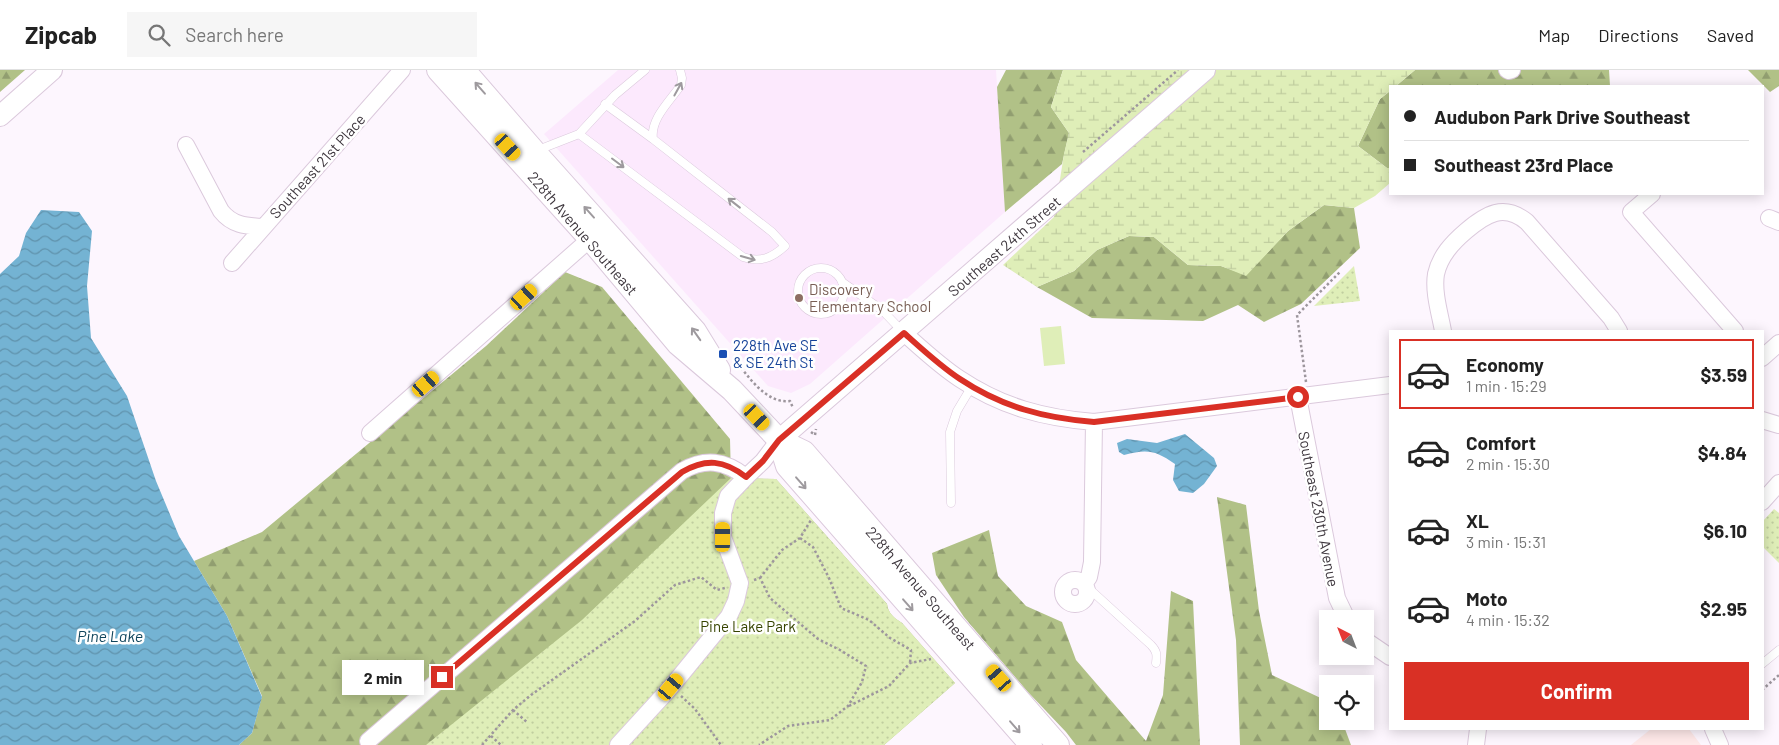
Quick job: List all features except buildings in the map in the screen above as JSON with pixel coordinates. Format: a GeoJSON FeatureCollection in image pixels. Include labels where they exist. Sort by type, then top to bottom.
{"type":"FeatureCollection","features":[{"type":"Feature","properties":{"kind":"main road","name":"228th Avenue Southeast"},"geometry":{"type":"LineString","coordinates":[[438,70],[590,239],[678,344],[732,390],[779,440],[804,452],[976,667],[1031,745]]}},
{"type":"Feature","properties":{"kind":"main road","name":"228th Avenue Southeast"},"geometry":{"type":"LineString","coordinates":[[464,70],[695,331],[732,390]]}},
{"type":"Feature","properties":{"kind":"main road"},"geometry":{"type":"LineString","coordinates":[[470,105],[500,126],[519,144],[535,152]]}},
{"type":"Feature","properties":{"kind":"main road","name":"228th Avenue Southeast"},"geometry":{"type":"LineString","coordinates":[[976,667],[1058,745]]}},
{"type":"Feature","properties":{"kind":"street"},"geometry":{"type":"LineString","coordinates":[[0,116],[52,70]]}},
{"type":"Feature","properties":{"kind":"street","name":"Southeast 21st Place"},"geometry":{"type":"LineString","coordinates":[[232,263],[402,70]]}},
{"type":"Feature","properties":{"kind":"street","name":"Southeast 24th Street"},"geometry":{"type":"LineString","coordinates":[[779,440],[1205,70]]}},
{"type":"Feature","properties":{"kind":"street"},"geometry":{"type":"LineString","coordinates":[[186,145],[221,211],[227,218],[233,223],[245,226],[263,227]]}},
{"type":"Feature","properties":{"kind":"street"},"geometry":{"type":"LineString","coordinates":[[1651,195],[1631,212],[1734,330]]}},
{"type":"Feature","properties":{"kind":"street"},"geometry":{"type":"LineString","coordinates":[[1443,330],[1436,290],[1436,275],[1440,262],[1446,251],[1458,238],[1482,217],[1500,212],[1512,213],[1527,222],[1611,318],[1618,330]]}},
{"type":"Feature","properties":{"kind":"street"},"geometry":{"type":"LineString","coordinates":[[370,433],[590,239]]}},
{"type":"Feature","properties":{"kind":"street"},"geometry":{"type":"LineString","coordinates":[[904,333],[937,362],[985,394],[1013,407],[1063,420],[1094,422],[1389,385]]}},
{"type":"Feature","properties":{"kind":"street"},"geometry":{"type":"LineString","coordinates":[[1764,356],[1779,344]]}},
{"type":"Feature","properties":{"kind":"street","name":"Southeast 230th Avenue"},"geometry":{"type":"LineString","coordinates":[[1303,396],[1337,598],[1343,610]]}},
{"type":"Feature","properties":{"kind":"street"},"geometry":{"type":"LineString","coordinates":[[1764,421],[1779,425]]}},
{"type":"Feature","properties":{"kind":"street"},"geometry":{"type":"LineString","coordinates":[[1084,584],[1092,562],[1094,422]]}},
{"type":"Feature","properties":{"kind":"street"},"geometry":{"type":"LineString","coordinates":[[618,745],[671,687],[729,616],[736,601],[740,583],[723,537],[723,513],[728,496],[763,461],[779,440]]}},
{"type":"Feature","properties":{"kind":"street"},"geometry":{"type":"LineString","coordinates":[[368,741],[682,472],[701,463],[713,463],[725,464],[736,469],[746,477]]}},
{"type":"Feature","properties":{"kind":"street"},"geometry":{"type":"LineString","coordinates":[[1764,500],[1779,483]]}},
{"type":"Feature","properties":{"kind":"street"},"geometry":{"type":"LineString","coordinates":[[1374,646],[1389,656]]}},
{"type":"Feature","properties":{"kind":"street"},"geometry":{"type":"LineString","coordinates":[[1476,745],[1478,730]]}},
{"type":"Feature","properties":{"kind":"street"},"geometry":{"type":"LineString","coordinates":[[1713,730],[1720,745]]}},
{"type":"Feature","properties":{"kind":"lane"},"geometry":{"type":"LineString","coordinates":[[535,152],[579,134],[614,95],[645,70]]}},
{"type":"Feature","properties":{"kind":"lane"},"geometry":{"type":"LineString","coordinates":[[652,139],[654,122],[681,85],[680,70]]}},
{"type":"Feature","properties":{"kind":"lane"},"geometry":{"type":"LineString","coordinates":[[579,134],[743,257],[752,261],[765,259],[776,254],[784,246],[772,232],[606,104]]}},
{"type":"Feature","properties":{"kind":"lane"},"geometry":{"type":"LineString","coordinates":[[842,282],[844,297],[835,309],[828,313],[813,312],[802,302],[799,295],[799,288],[805,275],[811,270],[818,268],[833,271],[842,282],[882,310],[904,333]]}},
{"type":"Feature","properties":{"kind":"lane"},"geometry":{"type":"LineString","coordinates":[[951,503],[950,432],[957,411],[972,386]]}},
{"type":"Feature","properties":{"kind":"lane"},"geometry":{"type":"LineString","coordinates":[[1084,584],[1156,650],[1156,664]]}},
{"type":"Feature","properties":{"kind":"lane"},"geometry":{"type":"LineString","coordinates":[[1764,662],[1779,650]]}},
{"type":"Feature","properties":{"kind":"path"},"geometry":{"type":"LineString","coordinates":[[1077,158],[1178,70]]}},
{"type":"Feature","properties":{"kind":"path"},"geometry":{"type":"LineString","coordinates":[[1303,396],[1297,315],[1340,272]]}},
{"type":"Feature","properties":{"kind":"path"},"geometry":{"type":"LineString","coordinates":[[760,578],[782,550],[800,538],[813,517]]}},
{"type":"Feature","properties":{"kind":"path"},"geometry":{"type":"LineString","coordinates":[[800,538],[813,547],[829,578],[841,608],[869,620],[890,638],[911,650],[910,663]]}},
{"type":"Feature","properties":{"kind":"path"},"geometry":{"type":"LineString","coordinates":[[848,706],[889,686],[910,663],[936,658]]}},
{"type":"Feature","properties":{"kind":"path"},"geometry":{"type":"LineString","coordinates":[[1764,688],[1779,675]]}},
{"type":"Feature","properties":{"kind":"path"},"geometry":{"type":"LineString","coordinates":[[671,687],[695,709],[721,745]]}},
{"type":"Feature","properties":{"kind":"path"},"geometry":{"type":"LineString","coordinates":[[513,710],[528,723]]}},
{"type":"Feature","properties":{"kind":"path"},"geometry":{"type":"LineString","coordinates":[[491,736],[501,745]]}},
{"type":"Feature","properties":{"kind":"shaded area","name":"Discovery Elementary School"},"geometry":{"type":"Polygon","coordinates":[[[618,70],[996,70],[1005,212],[810,384],[791,393],[768,386],[544,134],[618,70]]]}},
{"type":"Feature","properties":{"kind":"shaded area"},"geometry":{"type":"Polygon","coordinates":[[[1650,730],[1690,730],[1701,745],[1631,745],[1650,730]]]}},
{"type":"Feature","properties":{"kind":"green space"},"geometry":{"type":"Polygon","coordinates":[[[0,70],[25,70],[0,92],[0,70]]]}},
{"type":"Feature","properties":{"kind":"green space"},"geometry":{"type":"Polygon","coordinates":[[[1006,70],[1063,70],[1051,107],[1069,133],[1062,164],[1005,212],[997,87],[1006,70]]]}},
{"type":"Feature","properties":{"kind":"green space"},"geometry":{"type":"Polygon","coordinates":[[[1063,70],[1415,70],[1397,85],[1389,85],[1389,92],[1380,99],[1358,146],[1389,168],[1389,184],[1375,196],[1354,208],[1324,205],[1288,231],[1246,276],[1221,266],[1188,265],[1154,237],[1129,236],[1097,250],[1074,271],[1037,287],[1003,265],[1054,217],[1069,133],[1051,107],[1063,70]]]}},
{"type":"Feature","properties":{"kind":"green space"},"geometry":{"type":"Polygon","coordinates":[[[1415,70],[1609,70],[1610,85],[1397,85],[1415,70]]]}},
{"type":"Feature","properties":{"kind":"green space"},"geometry":{"type":"Polygon","coordinates":[[[1748,70],[1779,70],[1779,86],[1770,92],[1748,70]]]}},
{"type":"Feature","properties":{"kind":"green space"},"geometry":{"type":"Polygon","coordinates":[[[1389,92],[1389,168],[1358,146],[1380,99],[1389,92]]]}},
{"type":"Feature","properties":{"kind":"green space"},"geometry":{"type":"Polygon","coordinates":[[[1324,205],[1354,208],[1360,248],[1301,304],[1264,322],[1238,305],[1203,321],[1092,318],[1037,287],[1074,271],[1097,250],[1129,236],[1154,237],[1188,265],[1221,266],[1246,275],[1288,231],[1324,205]]]}},
{"type":"Feature","properties":{"kind":"green space"},"geometry":{"type":"Polygon","coordinates":[[[1354,266],[1360,301],[1314,306],[1354,266]]]}},
{"type":"Feature","properties":{"kind":"green space"},"geometry":{"type":"Polygon","coordinates":[[[565,272],[602,287],[730,439],[731,478],[776,479],[887,604],[892,615],[902,623],[955,683],[884,745],[239,745],[252,733],[262,696],[227,616],[194,561],[262,532],[486,346],[565,272]]]}},
{"type":"Feature","properties":{"kind":"green space"},"geometry":{"type":"Polygon","coordinates":[[[1061,326],[1065,364],[1044,366],[1040,328],[1061,326]]]}},
{"type":"Feature","properties":{"kind":"green space","name":"Pine Lake Park"},"geometry":{"type":"Polygon","coordinates":[[[731,478],[776,479],[887,604],[892,615],[902,623],[955,683],[884,745],[426,745],[582,620],[731,478]]]}},
{"type":"Feature","properties":{"kind":"green space"},"geometry":{"type":"Polygon","coordinates":[[[1217,497],[1246,505],[1259,611],[1272,675],[1319,697],[1319,730],[1345,730],[1351,745],[1240,745],[1236,640],[1217,497]]]}},
{"type":"Feature","properties":{"kind":"green space"},"geometry":{"type":"Polygon","coordinates":[[[1774,509],[1779,513],[1779,563],[1764,548],[1764,520],[1774,509]]]}},
{"type":"Feature","properties":{"kind":"green space"},"geometry":{"type":"Polygon","coordinates":[[[989,530],[998,576],[1026,606],[1062,622],[1076,660],[1146,741],[1163,695],[1171,591],[1193,601],[1200,745],[1076,745],[964,617],[936,575],[932,553],[989,530]]]}},
{"type":"Feature","properties":{"kind":"water","name":"Pine Lake"},"geometry":{"type":"Polygon","coordinates":[[[41,210],[79,212],[92,231],[87,286],[91,338],[127,396],[156,481],[179,536],[227,616],[262,697],[252,733],[239,745],[0,745],[0,274],[19,256],[26,233],[41,210]]]}},
{"type":"Feature","properties":{"kind":"water"},"geometry":{"type":"Polygon","coordinates":[[[1185,434],[1214,458],[1217,466],[1204,484],[1193,493],[1179,491],[1173,480],[1175,464],[1168,459],[1151,452],[1124,455],[1119,452],[1117,443],[1127,439],[1157,443],[1185,434]]]}},
{"type":"Feature","properties":{"kind":"place","name":"Discovery Elementary School"},"geometry":{"type":"Point","coordinates":[799,298]}},
{"type":"Feature","properties":{"kind":"place","name":"228th Ave SE & SE 24th St"},"geometry":{"type":"Point","coordinates":[723,354]}},
{"type":"Feature","properties":{"kind":"route"},"geometry":{"type":"LineString","coordinates":[[442,677],[682,472],[701,463],[713,463],[725,464],[736,469],[746,477],[763,461],[779,440],[904,333],[959,379],[985,394],[1013,407],[1063,420],[1094,422],[1298,397]]}}]}
